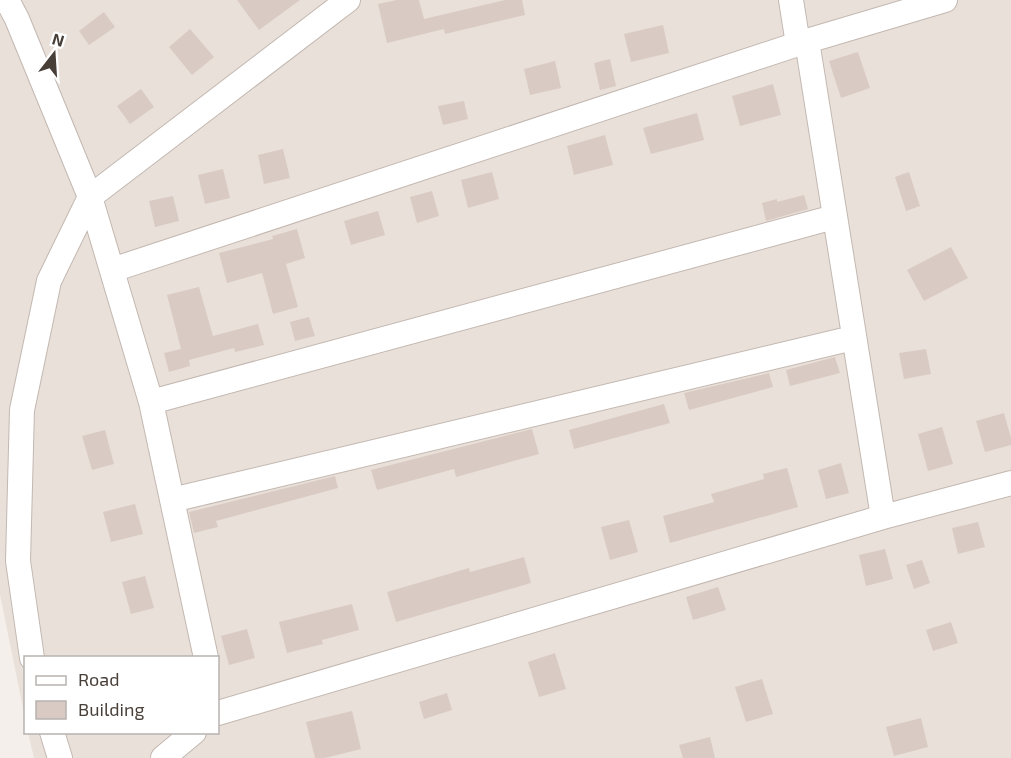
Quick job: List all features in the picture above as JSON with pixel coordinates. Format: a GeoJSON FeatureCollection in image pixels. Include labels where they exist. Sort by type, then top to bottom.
{"type":"FeatureCollection","features":[{"type":"Feature","properties":{"kind":"street"},"geometry":{"type":"LineString","coordinates":[[7,0],[17,19],[90,197],[151,402],[206,656]]}},
{"type":"Feature","properties":{"kind":"street"},"geometry":{"type":"LineString","coordinates":[[32,656],[18,561],[22,410],[49,281],[90,197],[348,0]]}},
{"type":"Feature","properties":{"kind":"street"},"geometry":{"type":"LineString","coordinates":[[791,0],[802,43],[834,217],[883,517]]}},
{"type":"Feature","properties":{"kind":"street"},"geometry":{"type":"LineString","coordinates":[[112,270],[802,43],[945,0]]}},
{"type":"Feature","properties":{"kind":"street"},"geometry":{"type":"LineString","coordinates":[[151,402],[834,217]]}},
{"type":"Feature","properties":{"kind":"street"},"geometry":{"type":"LineString","coordinates":[[172,500],[853,338]]}},
{"type":"Feature","properties":{"kind":"street"},"geometry":{"type":"LineString","coordinates":[[219,712],[883,517],[1011,483]]}},
{"type":"Feature","properties":{"kind":"street"},"geometry":{"type":"LineString","coordinates":[[53,734],[60,758]]}},
{"type":"Feature","properties":{"kind":"street"},"geometry":{"type":"LineString","coordinates":[[163,758],[192,734]]}},
{"type":"Feature","properties":{"kind":"shaded area"},"geometry":{"type":"Polygon","coordinates":[[[0,0],[1011,0],[1011,758],[34,758],[28,734],[219,734],[219,656],[24,656],[24,713],[0,595],[0,0]]]}},
{"type":"Feature","properties":{"kind":"building"},"geometry":{"type":"Polygon","coordinates":[[[237,0],[300,0],[259,30],[237,0]]]}},
{"type":"Feature","properties":{"kind":"building"},"geometry":{"type":"Polygon","coordinates":[[[397,0],[419,0],[424,19],[505,0],[522,0],[525,15],[445,34],[444,29],[387,43],[378,4],[397,0]]]}},
{"type":"Feature","properties":{"kind":"building"},"geometry":{"type":"Polygon","coordinates":[[[104,12],[115,27],[89,45],[79,31],[104,12]]]}},
{"type":"Feature","properties":{"kind":"building"},"geometry":{"type":"Polygon","coordinates":[[[663,25],[669,53],[631,62],[624,34],[663,25]]]}},
{"type":"Feature","properties":{"kind":"building"},"geometry":{"type":"Polygon","coordinates":[[[190,29],[214,57],[192,75],[169,47],[190,29]]]}},
{"type":"Feature","properties":{"kind":"building"},"geometry":{"type":"Polygon","coordinates":[[[858,52],[870,88],[841,98],[829,61],[858,52]]]}},
{"type":"Feature","properties":{"kind":"building"},"geometry":{"type":"Polygon","coordinates":[[[610,59],[616,86],[600,90],[594,63],[610,59]]]}},
{"type":"Feature","properties":{"kind":"building"},"geometry":{"type":"Polygon","coordinates":[[[555,61],[561,88],[530,95],[524,69],[555,61]]]}},
{"type":"Feature","properties":{"kind":"building"},"geometry":{"type":"Polygon","coordinates":[[[773,84],[781,115],[740,126],[732,96],[773,84]]]}},
{"type":"Feature","properties":{"kind":"building"},"geometry":{"type":"Polygon","coordinates":[[[141,89],[154,107],[130,124],[117,106],[141,89]]]}},
{"type":"Feature","properties":{"kind":"building"},"geometry":{"type":"Polygon","coordinates":[[[464,101],[468,119],[443,125],[438,106],[464,101]]]}},
{"type":"Feature","properties":{"kind":"building"},"geometry":{"type":"Polygon","coordinates":[[[697,113],[704,140],[651,154],[643,128],[697,113]]]}},
{"type":"Feature","properties":{"kind":"building"},"geometry":{"type":"Polygon","coordinates":[[[605,135],[613,165],[574,175],[567,146],[605,135]]]}},
{"type":"Feature","properties":{"kind":"building"},"geometry":{"type":"Polygon","coordinates":[[[283,149],[290,178],[264,184],[258,155],[283,149]]]}},
{"type":"Feature","properties":{"kind":"building"},"geometry":{"type":"Polygon","coordinates":[[[223,169],[230,198],[205,204],[198,175],[223,169]]]}},
{"type":"Feature","properties":{"kind":"building"},"geometry":{"type":"Polygon","coordinates":[[[492,172],[499,199],[468,208],[461,180],[492,172]]]}},
{"type":"Feature","properties":{"kind":"building"},"geometry":{"type":"Polygon","coordinates":[[[909,172],[920,206],[906,211],[895,177],[909,172]]]}},
{"type":"Feature","properties":{"kind":"building"},"geometry":{"type":"Polygon","coordinates":[[[432,191],[439,216],[417,223],[410,197],[432,191]]]}},
{"type":"Feature","properties":{"kind":"building"},"geometry":{"type":"Polygon","coordinates":[[[804,195],[808,209],[766,221],[762,203],[777,199],[777,202],[804,195]]]}},
{"type":"Feature","properties":{"kind":"building"},"geometry":{"type":"Polygon","coordinates":[[[173,196],[179,221],[155,227],[149,201],[173,196]]]}},
{"type":"Feature","properties":{"kind":"building"},"geometry":{"type":"Polygon","coordinates":[[[378,211],[385,235],[351,245],[344,221],[378,211]]]}},
{"type":"Feature","properties":{"kind":"building"},"geometry":{"type":"Polygon","coordinates":[[[297,229],[305,258],[286,264],[298,307],[273,314],[262,273],[227,283],[219,253],[273,239],[272,236],[297,229]]]}},
{"type":"Feature","properties":{"kind":"building"},"geometry":{"type":"Polygon","coordinates":[[[951,247],[968,278],[924,301],[907,270],[951,247]]]}},
{"type":"Feature","properties":{"kind":"building"},"geometry":{"type":"Polygon","coordinates":[[[199,287],[213,336],[258,324],[264,345],[235,352],[234,348],[189,360],[190,366],[169,372],[164,353],[181,349],[167,295],[199,287]]]}},
{"type":"Feature","properties":{"kind":"building"},"geometry":{"type":"Polygon","coordinates":[[[309,317],[315,336],[295,341],[290,322],[309,317]]]}},
{"type":"Feature","properties":{"kind":"building"},"geometry":{"type":"Polygon","coordinates":[[[926,349],[931,374],[904,379],[899,353],[926,349]]]}},
{"type":"Feature","properties":{"kind":"building"},"geometry":{"type":"Polygon","coordinates":[[[835,357],[840,373],[790,386],[786,370],[835,357]]]}},
{"type":"Feature","properties":{"kind":"building"},"geometry":{"type":"Polygon","coordinates":[[[769,373],[773,387],[689,410],[684,393],[769,373]]]}},
{"type":"Feature","properties":{"kind":"building"},"geometry":{"type":"Polygon","coordinates":[[[664,404],[670,423],[574,449],[569,430],[664,404]]]}},
{"type":"Feature","properties":{"kind":"building"},"geometry":{"type":"Polygon","coordinates":[[[1004,413],[1011,445],[985,452],[976,421],[1004,413]]]}},
{"type":"Feature","properties":{"kind":"building"},"geometry":{"type":"Polygon","coordinates":[[[942,427],[953,464],[928,471],[918,434],[942,427]]]}},
{"type":"Feature","properties":{"kind":"building"},"geometry":{"type":"Polygon","coordinates":[[[532,429],[539,454],[456,477],[454,469],[377,490],[371,470],[532,429]]]}},
{"type":"Feature","properties":{"kind":"building"},"geometry":{"type":"Polygon","coordinates":[[[105,430],[114,464],[92,470],[82,436],[105,430]]]}},
{"type":"Feature","properties":{"kind":"building"},"geometry":{"type":"Polygon","coordinates":[[[841,463],[849,493],[826,499],[818,470],[841,463]]]}},
{"type":"Feature","properties":{"kind":"building"},"geometry":{"type":"Polygon","coordinates":[[[787,468],[798,507],[670,543],[663,516],[714,502],[711,494],[764,479],[763,474],[787,468]]]}},
{"type":"Feature","properties":{"kind":"building"},"geometry":{"type":"Polygon","coordinates":[[[335,476],[338,488],[216,521],[218,527],[194,533],[189,512],[335,476]]]}},
{"type":"Feature","properties":{"kind":"building"},"geometry":{"type":"Polygon","coordinates":[[[135,504],[143,534],[111,542],[103,512],[135,504]]]}},
{"type":"Feature","properties":{"kind":"building"},"geometry":{"type":"Polygon","coordinates":[[[629,520],[638,552],[610,560],[601,527],[629,520]]]}},
{"type":"Feature","properties":{"kind":"building"},"geometry":{"type":"Polygon","coordinates":[[[978,522],[985,547],[958,554],[952,528],[978,522]]]}},
{"type":"Feature","properties":{"kind":"building"},"geometry":{"type":"Polygon","coordinates":[[[885,549],[893,579],[866,586],[859,555],[885,549]]]}},
{"type":"Feature","properties":{"kind":"building"},"geometry":{"type":"Polygon","coordinates":[[[524,557],[531,583],[396,622],[387,592],[469,568],[470,572],[524,557]]]}},
{"type":"Feature","properties":{"kind":"building"},"geometry":{"type":"Polygon","coordinates":[[[922,560],[930,583],[914,589],[906,565],[922,560]]]}},
{"type":"Feature","properties":{"kind":"building"},"geometry":{"type":"Polygon","coordinates":[[[145,576],[154,608],[131,614],[122,582],[145,576]]]}},
{"type":"Feature","properties":{"kind":"building"},"geometry":{"type":"Polygon","coordinates":[[[718,587],[726,610],[693,620],[686,597],[718,587]]]}},
{"type":"Feature","properties":{"kind":"building"},"geometry":{"type":"Polygon","coordinates":[[[352,604],[359,630],[322,640],[323,644],[287,653],[279,622],[352,604]]]}},
{"type":"Feature","properties":{"kind":"building"},"geometry":{"type":"Polygon","coordinates":[[[951,622],[958,643],[933,651],[926,630],[951,622]]]}},
{"type":"Feature","properties":{"kind":"building"},"geometry":{"type":"Polygon","coordinates":[[[247,629],[255,658],[229,665],[221,636],[247,629]]]}},
{"type":"Feature","properties":{"kind":"building"},"geometry":{"type":"Polygon","coordinates":[[[555,653],[566,689],[539,697],[528,662],[555,653]]]}},
{"type":"Feature","properties":{"kind":"building"},"geometry":{"type":"Polygon","coordinates":[[[762,679],[773,714],[746,722],[735,687],[762,679]]]}},
{"type":"Feature","properties":{"kind":"building"},"geometry":{"type":"Polygon","coordinates":[[[447,693],[452,710],[424,719],[419,702],[447,693]]]}},
{"type":"Feature","properties":{"kind":"building"},"geometry":{"type":"Polygon","coordinates":[[[352,711],[361,749],[325,758],[315,758],[306,722],[352,711]]]}},
{"type":"Feature","properties":{"kind":"building"},"geometry":{"type":"Polygon","coordinates":[[[921,718],[928,747],[894,756],[886,727],[921,718]]]}},
{"type":"Feature","properties":{"kind":"building"},"geometry":{"type":"Polygon","coordinates":[[[710,737],[715,758],[683,758],[679,745],[710,737]]]}}]}
